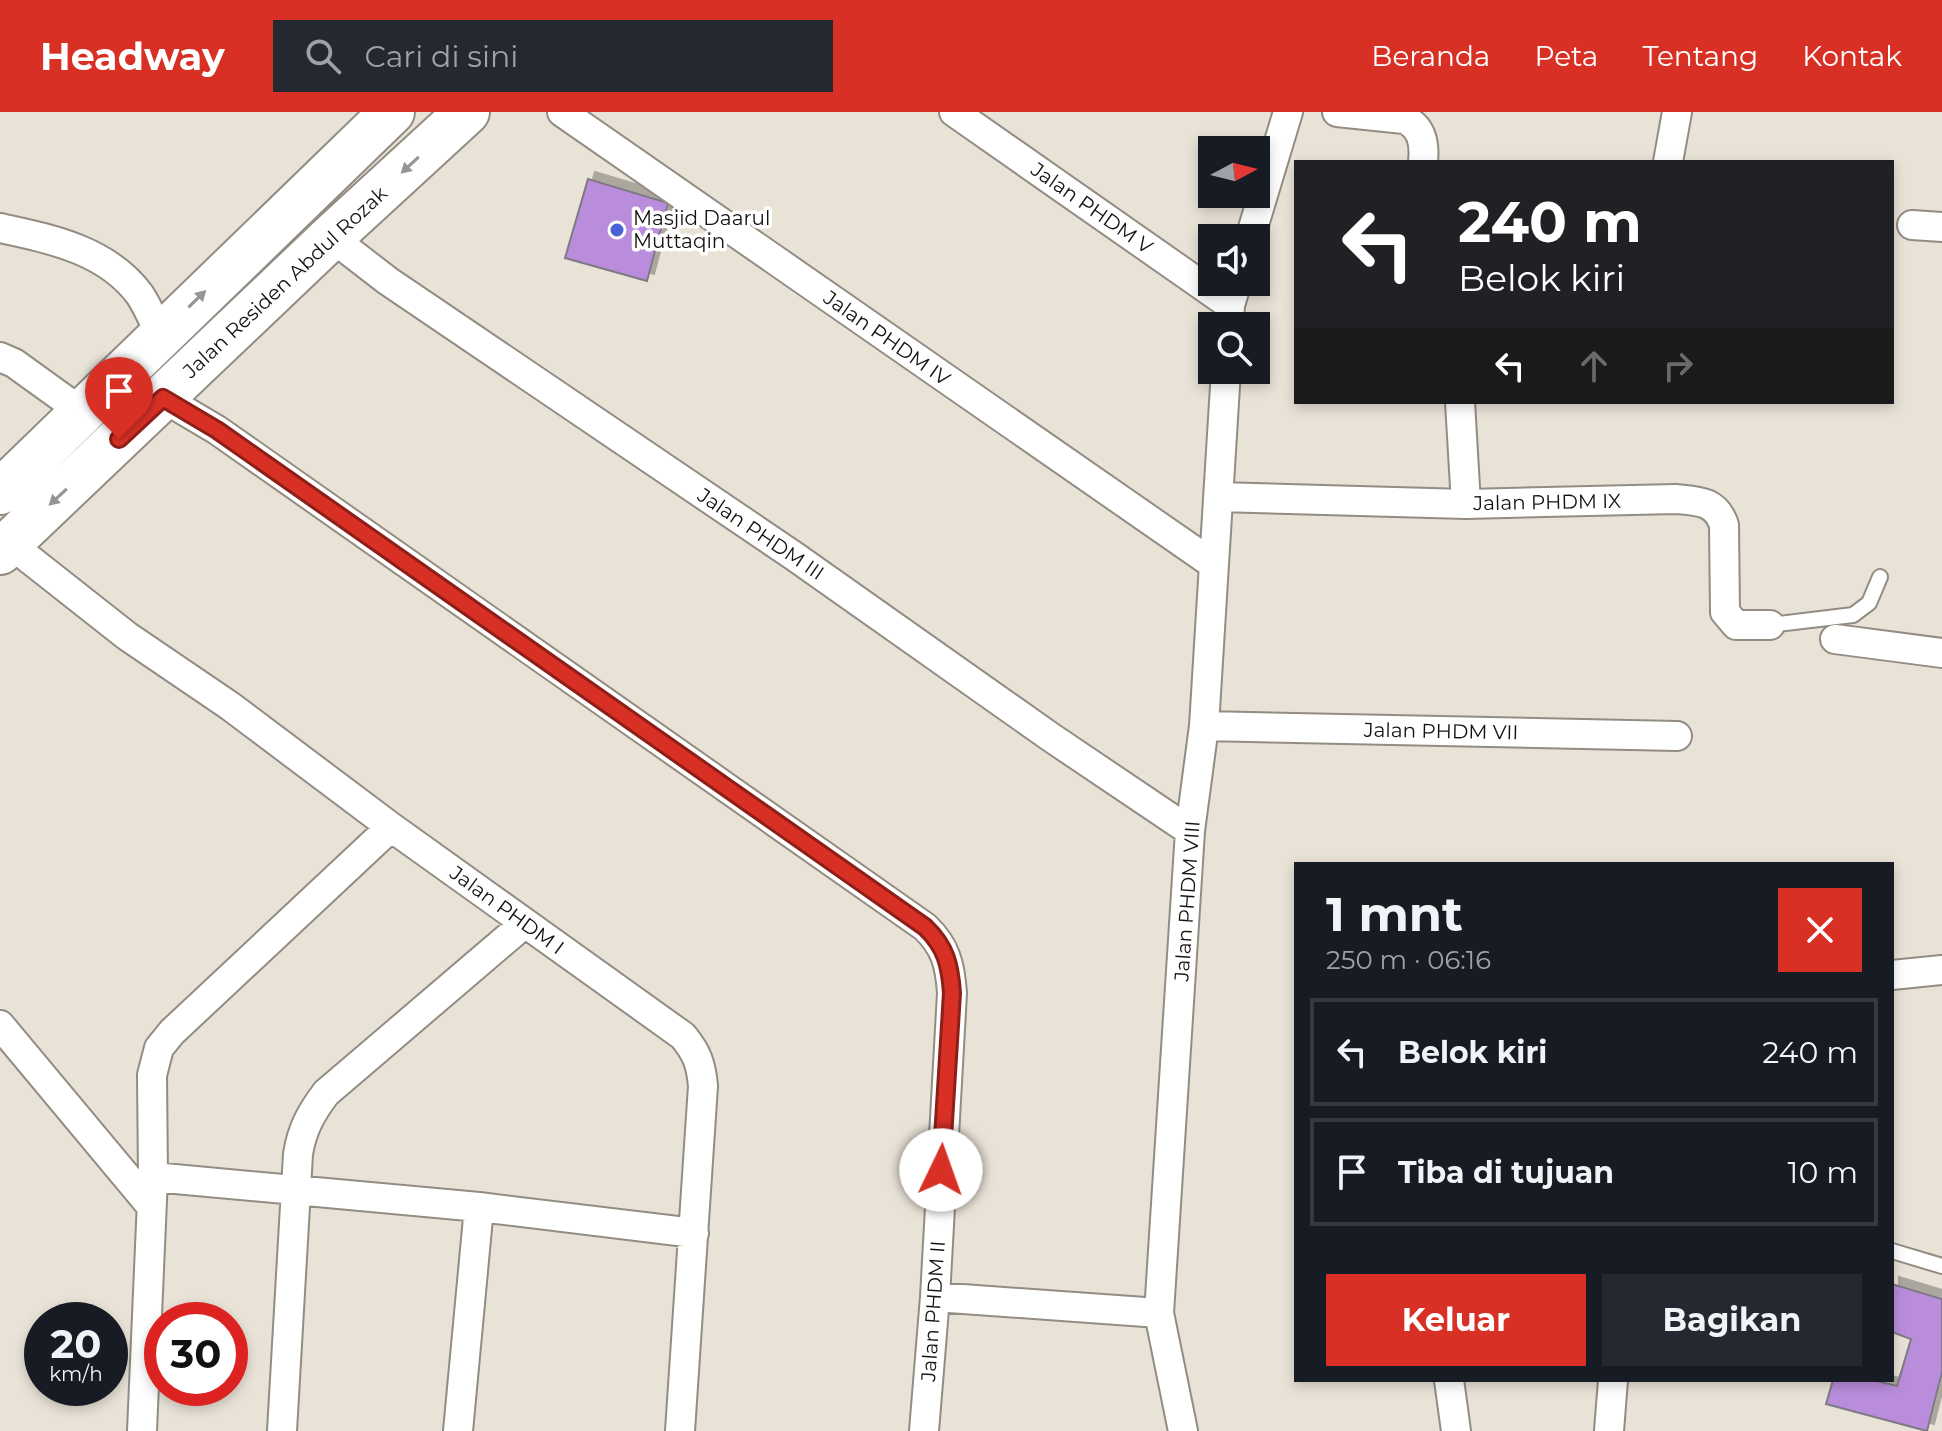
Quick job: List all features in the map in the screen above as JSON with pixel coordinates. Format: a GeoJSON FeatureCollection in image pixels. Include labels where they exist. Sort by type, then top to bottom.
{"type":"FeatureCollection","features":[{"type":"Feature","properties":{"kind":"highway"},"geometry":{"type":"LineString","coordinates":[[0,492],[392,112]]}},
{"type":"Feature","properties":{"kind":"highway","name":"Jalan Residen Abdul Rozak"},"geometry":{"type":"LineString","coordinates":[[5,548],[331,237],[467,112]]}},
{"type":"Feature","properties":{"kind":"street","name":"Jalan PHDM IV"},"geometry":{"type":"LineString","coordinates":[[562,112],[1213,564]]}},
{"type":"Feature","properties":{"kind":"street","name":"Jalan PHDM V"},"geometry":{"type":"LineString","coordinates":[[954,112],[1232,304]]}},
{"type":"Feature","properties":{"kind":"street"},"geometry":{"type":"LineString","coordinates":[[1254,224],[1288,112]]}},
{"type":"Feature","properties":{"kind":"street"},"geometry":{"type":"LineString","coordinates":[[1337,112],[1412,122],[1423,142],[1423,160]]}},
{"type":"Feature","properties":{"kind":"street"},"geometry":{"type":"LineString","coordinates":[[1668,160],[1677,112]]}},
{"type":"Feature","properties":{"kind":"street"},"geometry":{"type":"LineString","coordinates":[[1912,225],[1942,227]]}},
{"type":"Feature","properties":{"kind":"street"},"geometry":{"type":"LineString","coordinates":[[0,228],[77,248],[99,259],[121,275],[140,296],[160,334]]}},
{"type":"Feature","properties":{"kind":"street","name":"Jalan PHDM III"},"geometry":{"type":"LineString","coordinates":[[331,237],[401,290],[794,556],[1190,831]]}},
{"type":"Feature","properties":{"kind":"street"},"geometry":{"type":"LineString","coordinates":[[0,357],[14,363],[82,412]]}},
{"type":"Feature","properties":{"kind":"street","name":"Jalan PHDM VIII"},"geometry":{"type":"LineString","coordinates":[[1183,1431],[1159,1313],[1190,831],[1204,726],[1225,384]]}},
{"type":"Feature","properties":{"kind":"street","name":"Jalan PHDM II"},"geometry":{"type":"LineString","coordinates":[[163,398],[217,430],[925,927],[938,940],[950,969],[952,993],[935,1297],[924,1431]]}},
{"type":"Feature","properties":{"kind":"street"},"geometry":{"type":"LineString","coordinates":[[1460,404],[1466,504]]}},
{"type":"Feature","properties":{"kind":"street","name":"Jalan PHDM IX"},"geometry":{"type":"LineString","coordinates":[[1218,497],[1466,504],[1676,499],[1708,503],[1720,514],[1724,525],[1725,612],[1736,625],[1770,625]]}},
{"type":"Feature","properties":{"kind":"street","name":"Jalan PHDM I"},"geometry":{"type":"LineString","coordinates":[[5,548],[230,706],[391,827],[683,1036],[699,1057],[703,1086],[680,1431]]}},
{"type":"Feature","properties":{"kind":"street"},"geometry":{"type":"LineString","coordinates":[[1835,639],[1942,653]]}},
{"type":"Feature","properties":{"kind":"street","name":"Jalan PHDM VII"},"geometry":{"type":"LineString","coordinates":[[1204,726],[1677,736]]}},
{"type":"Feature","properties":{"kind":"street"},"geometry":{"type":"LineString","coordinates":[[142,1431],[153,1177],[152,1075],[159,1048],[172,1032],[391,827]]}},
{"type":"Feature","properties":{"kind":"street"},"geometry":{"type":"LineString","coordinates":[[282,1431],[295,1189],[301,1134],[310,1113],[326,1093],[525,923]]}},
{"type":"Feature","properties":{"kind":"street"},"geometry":{"type":"LineString","coordinates":[[1894,975],[1942,970]]}},
{"type":"Feature","properties":{"kind":"street"},"geometry":{"type":"LineString","coordinates":[[0,1025],[151,1206]]}},
{"type":"Feature","properties":{"kind":"street"},"geometry":{"type":"LineString","coordinates":[[153,1177],[479,1207],[694,1233]]}},
{"type":"Feature","properties":{"kind":"street"},"geometry":{"type":"LineString","coordinates":[[458,1431],[479,1207]]}},
{"type":"Feature","properties":{"kind":"street"},"geometry":{"type":"LineString","coordinates":[[935,1297],[1159,1313]]}},
{"type":"Feature","properties":{"kind":"street"},"geometry":{"type":"LineString","coordinates":[[1449,1382],[1456,1431]]}},
{"type":"Feature","properties":{"kind":"street"},"geometry":{"type":"LineString","coordinates":[[1609,1431],[1613,1382]]}},
{"type":"Feature","properties":{"kind":"lane"},"geometry":{"type":"LineString","coordinates":[[1770,625],[1853,615],[1869,603],[1880,577]]}},
{"type":"Feature","properties":{"kind":"lane"},"geometry":{"type":"LineString","coordinates":[[1894,1252],[1942,1266]]}},
{"type":"Feature","properties":{"kind":"building","name":"Masjid Daarul Muttaqin"},"geometry":{"type":"Polygon","coordinates":[[[588,179],[668,203],[647,281],[565,258],[588,179]]]}},
{"type":"Feature","properties":{"kind":"building"},"geometry":{"type":"Polygon","coordinates":[[[1894,1285],[1942,1299],[1942,1372],[1927,1431],[1826,1404],[1832,1382],[1881,1382],[1897,1386],[1911,1339],[1894,1333],[1894,1285]]]}},
{"type":"Feature","properties":{"kind":"place","name":"Masjid Daarul Muttaqin"},"geometry":{"type":"Point","coordinates":[617,230]}},
{"type":"Feature","properties":{"kind":"route"},"geometry":{"type":"LineString","coordinates":[[119,439],[163,398],[217,430],[925,927],[945,952],[952,993],[941,1170]]}}]}
